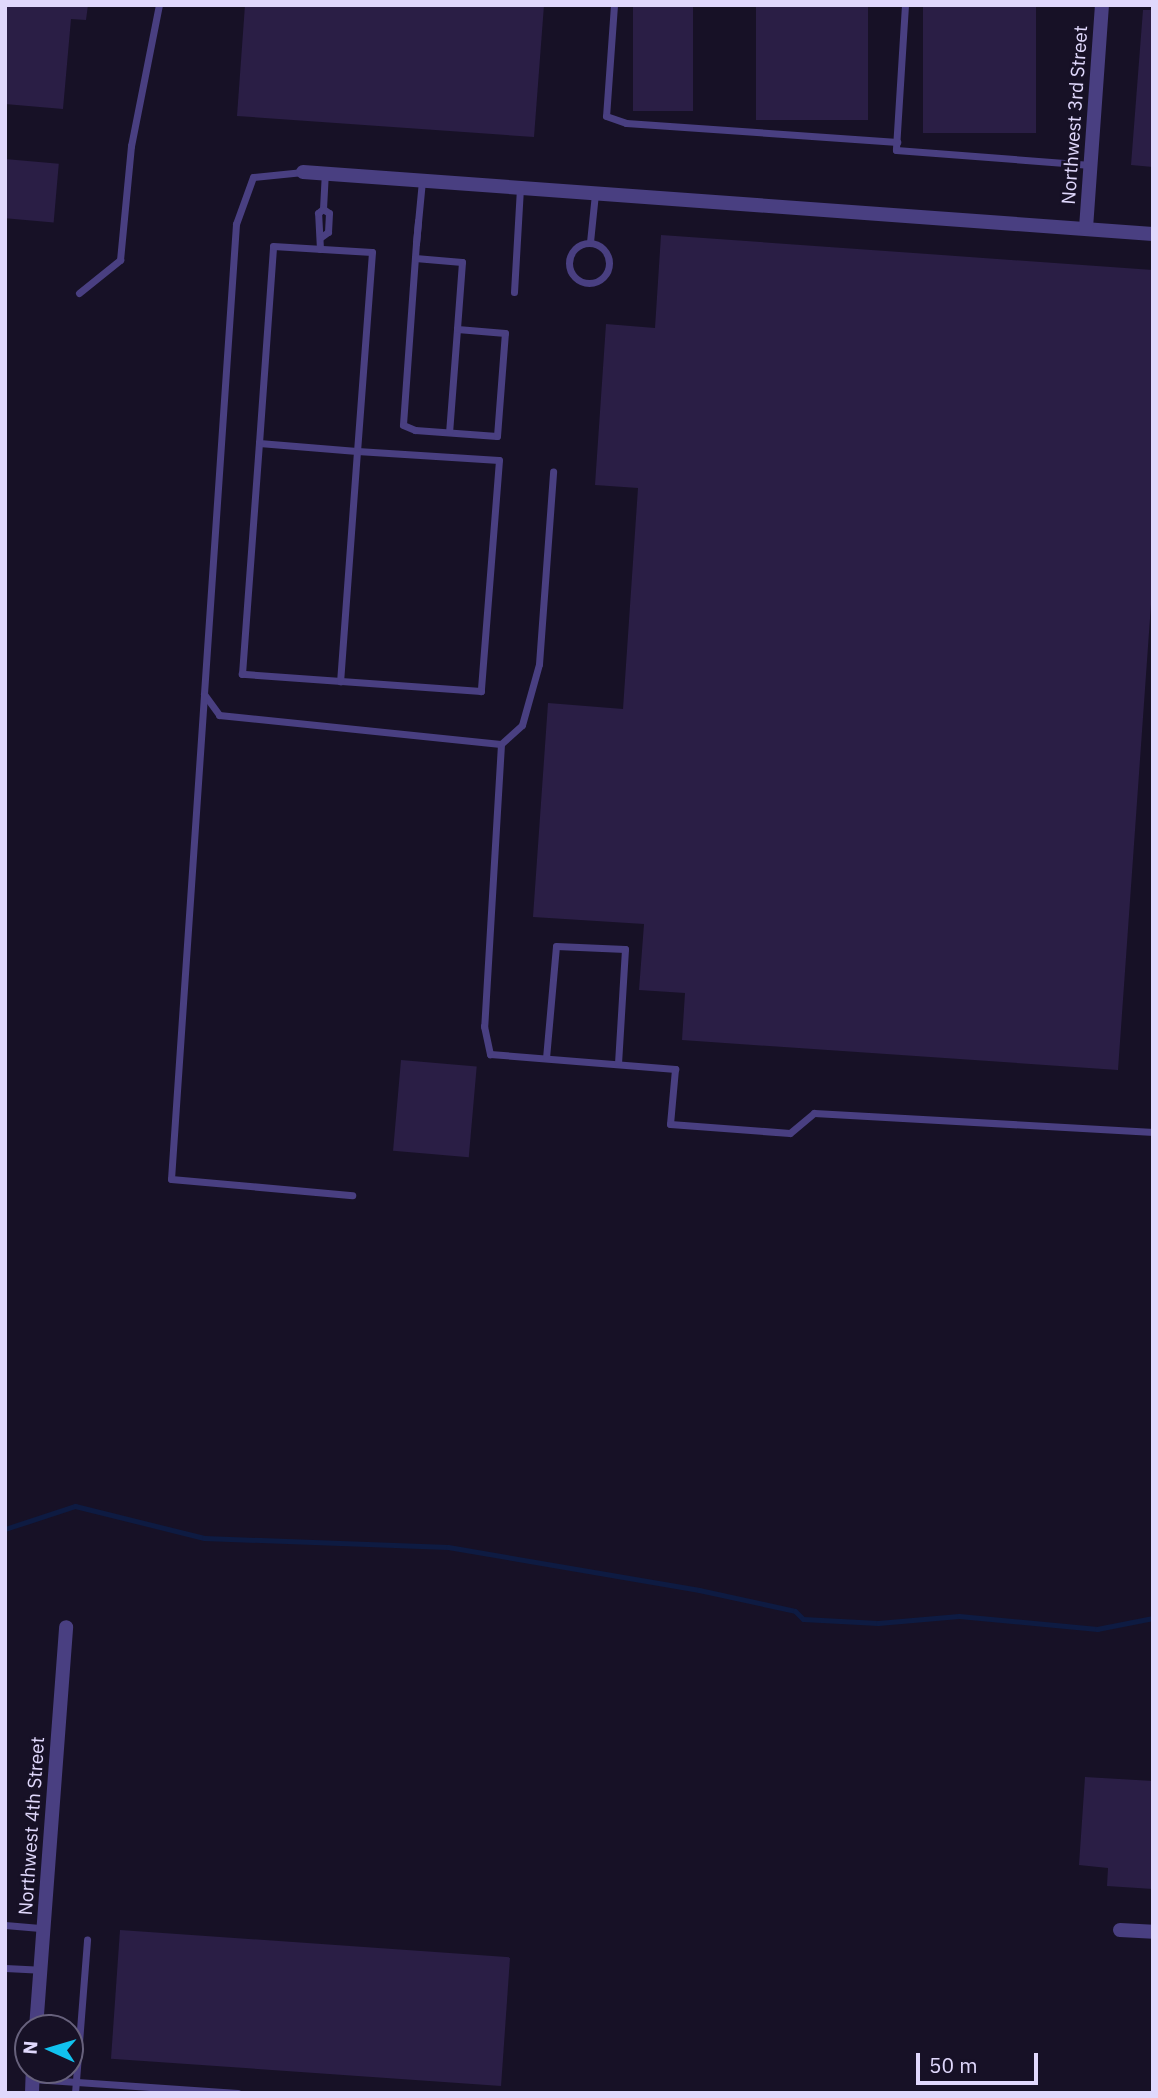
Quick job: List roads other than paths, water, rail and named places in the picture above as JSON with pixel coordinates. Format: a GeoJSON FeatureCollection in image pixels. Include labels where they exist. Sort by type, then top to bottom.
{"type":"FeatureCollection","features":[{"type":"Feature","properties":{"kind":"street","name":"Northwest 3rd Street"},"geometry":{"type":"LineString","coordinates":[[1086,228],[1102,5]]}},
{"type":"Feature","properties":{"kind":"street"},"geometry":{"type":"LineString","coordinates":[[303,173],[1153,234]]}},
{"type":"Feature","properties":{"kind":"street","name":"Northwest 4th Street"},"geometry":{"type":"LineString","coordinates":[[37,2014],[66,1627]]}},
{"type":"Feature","properties":{"kind":"street"},"geometry":{"type":"LineString","coordinates":[[1120,1930],[1153,1932]]}},
{"type":"Feature","properties":{"kind":"lane"},"geometry":{"type":"LineString","coordinates":[[79,293],[120,260],[131,146],[159,5]]}},
{"type":"Feature","properties":{"kind":"lane"},"geometry":{"type":"LineString","coordinates":[[614,5],[606,116],[897,142]]}},
{"type":"Feature","properties":{"kind":"lane"},"geometry":{"type":"LineString","coordinates":[[905,5],[896,150],[1091,165]]}},
{"type":"Feature","properties":{"kind":"lane"},"geometry":{"type":"LineString","coordinates":[[303,173],[253,177],[236,224],[171,1179],[352,1195]]}},
{"type":"Feature","properties":{"kind":"lane"},"geometry":{"type":"LineString","coordinates":[[320,249],[321,237],[328,232],[329,213],[323,209],[325,174]]}},
{"type":"Feature","properties":{"kind":"lane"},"geometry":{"type":"LineString","coordinates":[[422,181],[402,425],[497,436],[505,333],[457,329]]}},
{"type":"Feature","properties":{"kind":"lane"},"geometry":{"type":"LineString","coordinates":[[514,292],[520,188]]}},
{"type":"Feature","properties":{"kind":"lane"},"geometry":{"type":"LineString","coordinates":[[590,242],[602,247],[610,265],[598,281],[585,283],[574,276],[570,257],[590,242],[595,193]]}},
{"type":"Feature","properties":{"kind":"lane"},"geometry":{"type":"LineString","coordinates":[[259,443],[357,451],[499,460],[481,691],[340,681],[242,674],[273,246],[372,252],[357,451],[340,681]]}},
{"type":"Feature","properties":{"kind":"lane"},"geometry":{"type":"LineString","coordinates":[[415,257],[461,262],[449,432]]}},
{"type":"Feature","properties":{"kind":"lane"},"geometry":{"type":"LineString","coordinates":[[553,472],[540,664],[522,725],[501,744],[484,1026],[491,1054],[675,1069],[670,1124],[790,1133],[814,1113],[1153,1132]]}},
{"type":"Feature","properties":{"kind":"lane"},"geometry":{"type":"LineString","coordinates":[[204,694],[219,715],[501,744]]}},
{"type":"Feature","properties":{"kind":"lane"},"geometry":{"type":"LineString","coordinates":[[546,1058],[556,946],[625,949],[618,1063]]}},
{"type":"Feature","properties":{"kind":"lane"},"geometry":{"type":"LineString","coordinates":[[5,1925],[44,1928]]}},
{"type":"Feature","properties":{"kind":"lane"},"geometry":{"type":"LineString","coordinates":[[81,2014],[87,1940]]}},
{"type":"Feature","properties":{"kind":"lane"},"geometry":{"type":"LineString","coordinates":[[5,1968],[40,1970]]}},
{"type":"Feature","properties":{"kind":"lane"},"geometry":{"type":"LineString","coordinates":[[84,2083],[238,2093]]}},
{"type":"Feature","properties":{"kind":"waterway"},"geometry":{"type":"LineString","coordinates":[[5,1529],[75,1506],[204,1538],[448,1547],[699,1590],[795,1611],[803,1619],[878,1623],[959,1616],[1097,1629],[1153,1618]]}}]}
